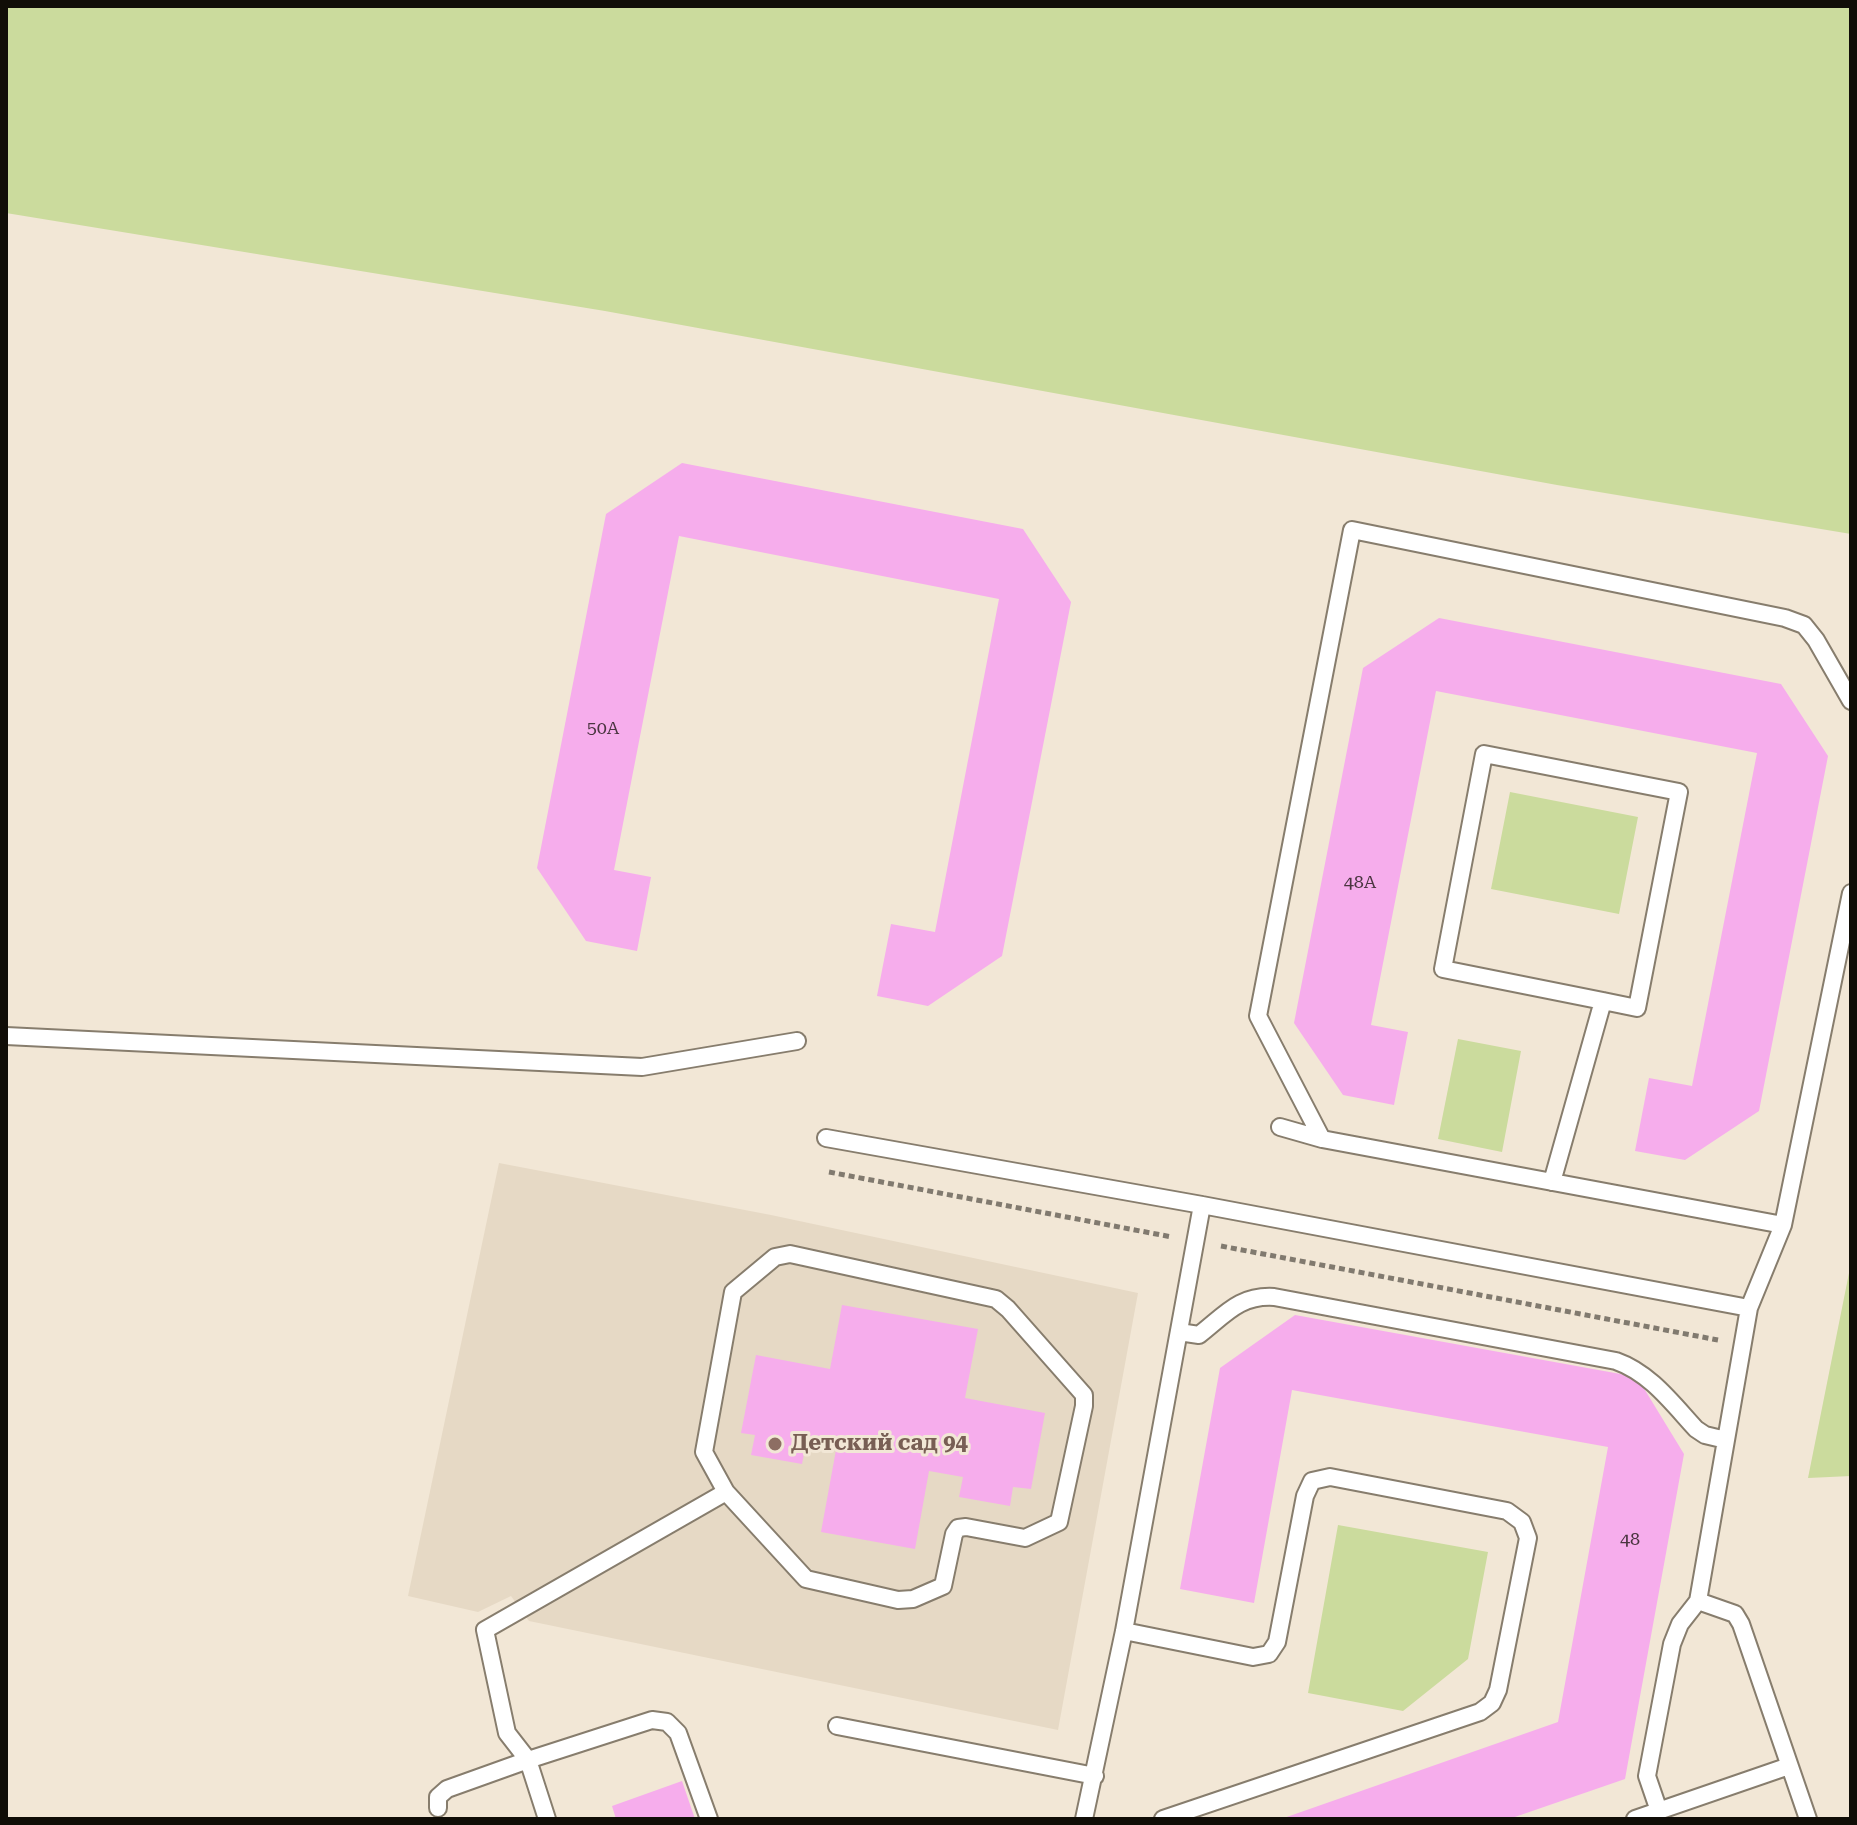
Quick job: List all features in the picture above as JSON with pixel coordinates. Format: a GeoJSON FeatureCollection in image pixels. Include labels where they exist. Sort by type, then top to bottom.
{"type":"FeatureCollection","features":[{"type":"Feature","properties":{"kind":"lane"},"geometry":{"type":"LineString","coordinates":[[1322,1139],[1258,1016],[1352,530],[1785,618],[1804,625],[1816,640],[1851,701]]}},
{"type":"Feature","properties":{"kind":"lane"},"geometry":{"type":"LineString","coordinates":[[1484,754],[1679,792],[1637,1008],[1603,1001],[1443,969],[1484,754]]}},
{"type":"Feature","properties":{"kind":"lane"},"geometry":{"type":"LineString","coordinates":[[1659,1811],[1647,1776],[1669,1659],[1675,1632],[1698,1601],[1749,1308],[1783,1225],[1851,893]]}},
{"type":"Feature","properties":{"kind":"lane"},"geometry":{"type":"LineString","coordinates":[[1552,1182],[1603,1001]]}},
{"type":"Feature","properties":{"kind":"lane"},"geometry":{"type":"LineString","coordinates":[[6,1036],[642,1067],[797,1041]]}},
{"type":"Feature","properties":{"kind":"lane"},"geometry":{"type":"LineString","coordinates":[[1280,1127],[1322,1139],[1783,1225]]}},
{"type":"Feature","properties":{"kind":"lane"},"geometry":{"type":"LineString","coordinates":[[826,1138],[1749,1308]]}},
{"type":"Feature","properties":{"kind":"lane"},"geometry":{"type":"LineString","coordinates":[[1084,1819],[1124,1631],[1202,1205]]}},
{"type":"Feature","properties":{"kind":"lane"},"geometry":{"type":"LineString","coordinates":[[790,1254],[996,1299],[1084,1395],[1059,1522],[1025,1538],[958,1528],[943,1586],[913,1599],[898,1600],[806,1579],[726,1492],[704,1452],[733,1292],[775,1257],[790,1254]]}},
{"type":"Feature","properties":{"kind":"lane"},"geometry":{"type":"LineString","coordinates":[[1179,1332],[1199,1335],[1240,1302],[1265,1296],[1616,1361],[1634,1367],[1649,1379],[1696,1429],[1705,1435],[1726,1440]]}},
{"type":"Feature","properties":{"kind":"lane"},"geometry":{"type":"LineString","coordinates":[[1124,1631],[1253,1657],[1269,1654],[1277,1642],[1305,1496],[1312,1481],[1330,1477],[1507,1511],[1522,1522],[1528,1538],[1498,1690],[1492,1703],[1480,1712],[1163,1819]]}},
{"type":"Feature","properties":{"kind":"lane"},"geometry":{"type":"LineString","coordinates":[[547,1819],[528,1760],[507,1733],[485,1630],[726,1492]]}},
{"type":"Feature","properties":{"kind":"lane"},"geometry":{"type":"LineString","coordinates":[[1698,1601],[1735,1614],[1741,1624],[1808,1819]]}},
{"type":"Feature","properties":{"kind":"lane"},"geometry":{"type":"LineString","coordinates":[[438,1808],[438,1797],[447,1789],[652,1720],[667,1722],[678,1733],[709,1819]]}},
{"type":"Feature","properties":{"kind":"lane"},"geometry":{"type":"LineString","coordinates":[[837,1726],[1095,1776]]}},
{"type":"Feature","properties":{"kind":"lane"},"geometry":{"type":"LineString","coordinates":[[1635,1819],[1789,1766]]}},
{"type":"Feature","properties":{"kind":"path"},"geometry":{"type":"LineString","coordinates":[[829,1172],[1743,1344]]}},
{"type":"Feature","properties":{"kind":"shaded area","name":"Детский сад 94"},"geometry":{"type":"Polygon","coordinates":[[[499,1163],[771,1215],[1138,1293],[1058,1730],[529,1621],[511,1596],[478,1612],[408,1596],[499,1163]]]}},
{"type":"Feature","properties":{"kind":"green space"},"geometry":{"type":"Polygon","coordinates":[[[6,6],[1851,6],[1851,534],[1557,485],[605,311],[6,213],[6,6]]]}},
{"type":"Feature","properties":{"kind":"green space"},"geometry":{"type":"Polygon","coordinates":[[[1510,792],[1638,817],[1619,914],[1491,889],[1510,792]]]}},
{"type":"Feature","properties":{"kind":"green space"},"geometry":{"type":"Polygon","coordinates":[[[1458,1039],[1521,1051],[1502,1152],[1438,1139],[1458,1039]]]}},
{"type":"Feature","properties":{"kind":"green space"},"geometry":{"type":"Polygon","coordinates":[[[1851,1263],[1851,1476],[1808,1478],[1851,1263]]]}},
{"type":"Feature","properties":{"kind":"green space"},"geometry":{"type":"Polygon","coordinates":[[[1338,1525],[1488,1552],[1468,1659],[1403,1711],[1308,1693],[1338,1525]]]}},
{"type":"Feature","properties":{"kind":"building"},"geometry":{"type":"Polygon","coordinates":[[[682,463],[1023,529],[1071,602],[1002,956],[928,1006],[877,996],[891,924],[935,932],[999,599],[679,536],[614,870],[651,877],[637,951],[586,941],[537,868],[606,514],[682,463]]]}},
{"type":"Feature","properties":{"kind":"building"},"geometry":{"type":"Polygon","coordinates":[[[1439,618],[1781,684],[1828,756],[1759,1111],[1685,1160],[1635,1151],[1649,1078],[1692,1086],[1757,753],[1436,691],[1371,1025],[1408,1032],[1394,1105],[1343,1095],[1294,1023],[1363,668],[1439,618]]]}},
{"type":"Feature","properties":{"kind":"building"},"geometry":{"type":"Polygon","coordinates":[[[842,1305],[978,1329],[965,1398],[1045,1413],[1031,1489],[1013,1487],[1010,1506],[959,1497],[963,1477],[929,1471],[915,1549],[821,1532],[836,1450],[806,1444],[802,1464],[751,1455],[755,1435],[741,1433],[756,1355],[830,1369],[842,1305]]]}},
{"type":"Feature","properties":{"kind":"building"},"geometry":{"type":"Polygon","coordinates":[[[1295,1315],[1637,1377],[1684,1454],[1625,1779],[1509,1819],[1281,1819],[1558,1722],[1608,1447],[1292,1390],[1254,1603],[1180,1589],[1220,1368],[1295,1315]]]}},
{"type":"Feature","properties":{"kind":"building"},"geometry":{"type":"Polygon","coordinates":[[[682,1781],[695,1819],[616,1819],[612,1806],[682,1781]]]}},
{"type":"Feature","properties":{"kind":"place","name":"Детский сад 94"},"geometry":{"type":"Point","coordinates":[775,1444]}}]}
